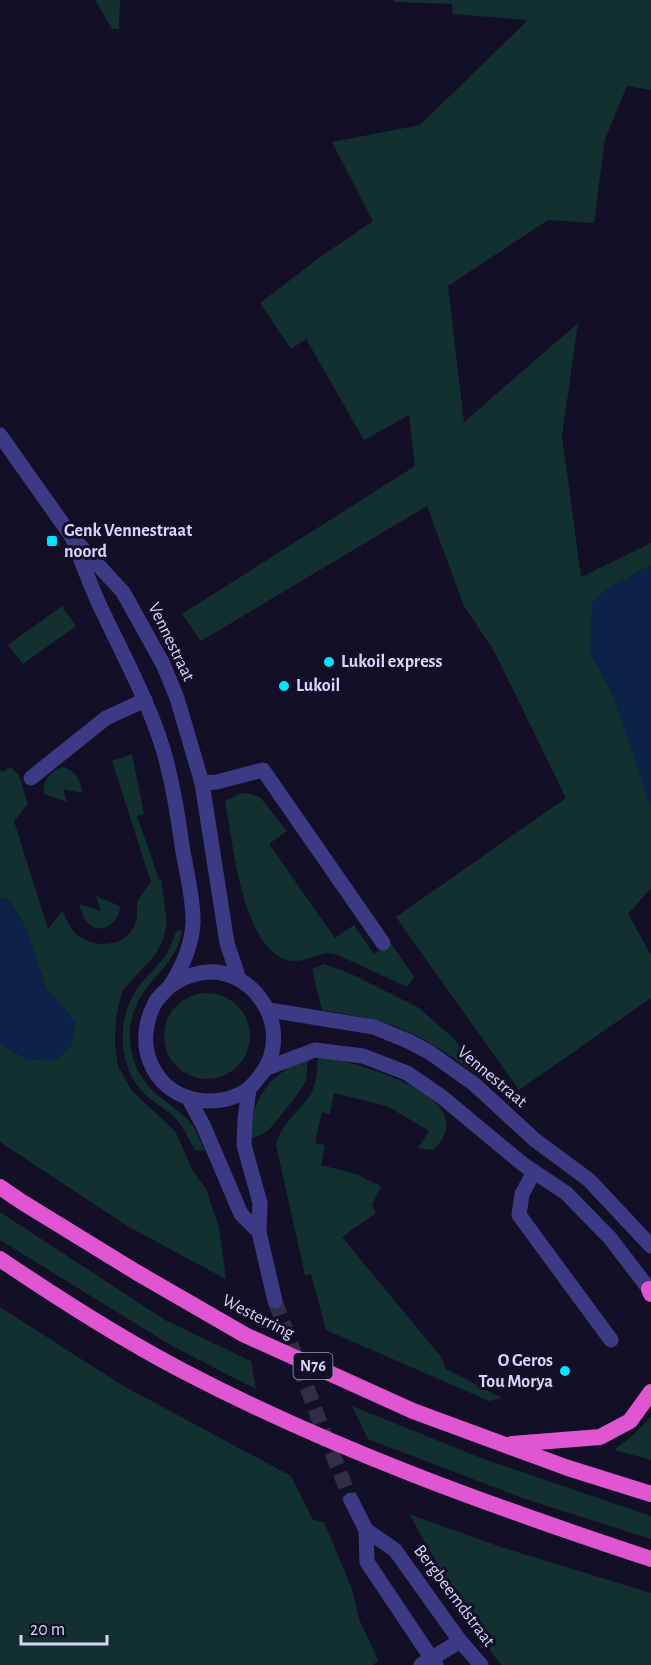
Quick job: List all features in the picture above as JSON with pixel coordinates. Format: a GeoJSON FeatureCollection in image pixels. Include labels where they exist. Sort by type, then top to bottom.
{"type":"FeatureCollection","features":[{"type":"Feature","properties":{"kind":"highway","name":"Westerring"},"geometry":{"type":"LineString","coordinates":[[0,1186],[136,1272],[245,1335],[413,1411],[568,1468],[651,1494]]}},
{"type":"Feature","properties":{"kind":"highway"},"geometry":{"type":"LineString","coordinates":[[0,1259],[66,1303],[183,1371],[306,1429],[438,1485],[651,1559]]}},
{"type":"Feature","properties":{"kind":"highway"},"geometry":{"type":"LineString","coordinates":[[507,1445],[600,1437],[630,1421],[651,1392]]}},
{"type":"Feature","properties":{"kind":"street","name":"Vennestraat"},"geometry":{"type":"LineString","coordinates":[[0,435],[72,537],[123,592],[163,664],[177,698],[202,783],[227,943],[238,979]]}},
{"type":"Feature","properties":{"kind":"street","name":"Vennestraat"},"geometry":{"type":"LineString","coordinates":[[72,537],[99,604],[134,672],[163,749],[174,792],[193,923],[188,951],[172,985]]}},
{"type":"Feature","properties":{"kind":"street"},"geometry":{"type":"LineString","coordinates":[[31,778],[106,718],[145,700]]}},
{"type":"Feature","properties":{"kind":"street"},"geometry":{"type":"LineString","coordinates":[[202,783],[217,782],[263,770],[383,943]]}},
{"type":"Feature","properties":{"kind":"street","name":"Vennestraat"},"geometry":{"type":"LineString","coordinates":[[216,972],[238,979],[256,992],[269,1010],[274,1029],[274,1049],[267,1068],[249,1089],[230,1099],[210,1102],[189,1098],[169,1087],[153,1069],[146,1047],[147,1023],[155,1002],[172,985],[193,974],[216,972]]}},
{"type":"Feature","properties":{"kind":"street","name":"Vennestraat"},"geometry":{"type":"LineString","coordinates":[[269,1010],[374,1027],[429,1052],[474,1084],[535,1140],[589,1180],[651,1246]]}},
{"type":"Feature","properties":{"kind":"street","name":"Vennestraat"},"geometry":{"type":"LineString","coordinates":[[267,1068],[315,1050],[363,1056],[407,1073],[534,1172],[566,1193],[610,1238],[650,1290]]}},
{"type":"Feature","properties":{"kind":"street"},"geometry":{"type":"LineString","coordinates":[[249,1089],[244,1145],[260,1203],[259,1232],[275,1301]]}},
{"type":"Feature","properties":{"kind":"street","name":"Vennestraat"},"geometry":{"type":"LineString","coordinates":[[189,1098],[241,1214],[259,1232]]}},
{"type":"Feature","properties":{"kind":"street"},"geometry":{"type":"LineString","coordinates":[[534,1172],[522,1194],[519,1215],[611,1340]]}},
{"type":"Feature","properties":{"kind":"street","name":"Bergbeemdstraat"},"geometry":{"type":"LineString","coordinates":[[351,1500],[366,1530],[367,1562],[430,1663]]}},
{"type":"Feature","properties":{"kind":"street","name":"Bergbeemdstraat"},"geometry":{"type":"LineString","coordinates":[[366,1530],[395,1550],[460,1641],[481,1665]]}},
{"type":"Feature","properties":{"kind":"street"},"geometry":{"type":"LineString","coordinates":[[430,1663],[460,1641]]}},
{"type":"Feature","properties":{"kind":"green space"},"geometry":{"type":"Polygon","coordinates":[[[95,0],[120,0],[119,29],[112,29],[95,0]]]}},
{"type":"Feature","properties":{"kind":"green space"},"geometry":{"type":"Polygon","coordinates":[[[394,0],[651,0],[651,90],[627,86],[605,139],[594,223],[548,220],[448,286],[464,422],[578,323],[562,436],[581,577],[651,543],[651,565],[607,589],[590,651],[613,695],[651,808],[651,888],[628,914],[651,955],[651,998],[519,1090],[396,917],[566,798],[494,651],[464,606],[427,506],[201,641],[182,614],[415,466],[409,415],[364,440],[306,339],[291,349],[260,303],[323,255],[373,221],[332,142],[420,125],[528,20],[453,14],[452,4],[394,2],[394,0]]]}},
{"type":"Feature","properties":{"kind":"green space"},"geometry":{"type":"Polygon","coordinates":[[[62,606],[76,626],[23,664],[8,645],[62,606]]]}},
{"type":"Feature","properties":{"kind":"green space"},"geometry":{"type":"Polygon","coordinates":[[[132,754],[144,814],[137,816],[159,879],[161,879],[167,923],[163,940],[155,955],[122,991],[116,1018],[115,1043],[118,1066],[132,1091],[175,1131],[193,1171],[206,1189],[219,1227],[226,1279],[129,1227],[0,1142],[0,1044],[30,1060],[75,1022],[45,986],[27,930],[10,901],[0,898],[0,770],[3,772],[11,767],[18,773],[28,804],[14,821],[48,929],[62,911],[76,934],[83,939],[109,944],[125,938],[131,932],[137,919],[137,901],[151,882],[112,761],[132,754]]]}},
{"type":"Feature","properties":{"kind":"green space"},"geometry":{"type":"Polygon","coordinates":[[[62,767],[77,776],[83,793],[63,789],[67,802],[44,794],[44,785],[48,778],[62,767]]]}},
{"type":"Feature","properties":{"kind":"green space"},"geometry":{"type":"Polygon","coordinates":[[[247,793],[260,797],[287,831],[269,844],[335,938],[354,925],[374,954],[391,943],[414,977],[407,987],[338,955],[326,954],[299,961],[289,961],[269,949],[258,932],[241,888],[225,801],[247,793]]]}},
{"type":"Feature","properties":{"kind":"green space"},"geometry":{"type":"Polygon","coordinates":[[[96,896],[120,906],[113,923],[103,928],[92,926],[87,922],[79,904],[101,911],[96,896]]]}},
{"type":"Feature","properties":{"kind":"green space"},"geometry":{"type":"Polygon","coordinates":[[[182,930],[169,962],[142,994],[137,1004],[130,1027],[131,1051],[146,1084],[189,1121],[205,1151],[196,1150],[177,1120],[141,1090],[127,1066],[124,1053],[123,1025],[131,999],[141,983],[165,956],[177,931],[182,930]]]}},
{"type":"Feature","properties":{"kind":"green space"},"geometry":{"type":"Polygon","coordinates":[[[324,964],[349,973],[419,1008],[452,1037],[502,1095],[476,1074],[420,1037],[372,1019],[322,1010],[312,969],[324,964]]]}},
{"type":"Feature","properties":{"kind":"green space"},"geometry":{"type":"Polygon","coordinates":[[[199,993],[215,993],[238,1005],[247,1019],[250,1036],[247,1053],[238,1067],[215,1079],[199,1079],[183,1072],[171,1060],[164,1044],[164,1028],[171,1012],[183,1000],[199,993]]]}},
{"type":"Feature","properties":{"kind":"green space"},"geometry":{"type":"Polygon","coordinates":[[[325,1057],[364,1067],[413,1087],[432,1100],[444,1115],[446,1131],[433,1150],[418,1148],[429,1131],[387,1106],[334,1093],[330,1114],[322,1112],[315,1143],[325,1145],[321,1165],[356,1174],[381,1186],[372,1205],[376,1213],[342,1237],[441,1357],[446,1369],[502,1398],[489,1401],[326,1330],[311,1274],[305,1275],[276,1145],[286,1124],[312,1091],[318,1058],[325,1057]]]}},
{"type":"Feature","properties":{"kind":"green space"},"geometry":{"type":"Polygon","coordinates":[[[308,1060],[306,1081],[294,1099],[268,1131],[252,1138],[254,1111],[265,1088],[284,1071],[308,1060]]]}},
{"type":"Feature","properties":{"kind":"green space"},"geometry":{"type":"Polygon","coordinates":[[[0,1212],[165,1320],[251,1361],[256,1389],[172,1346],[0,1240],[0,1212]]]}},
{"type":"Feature","properties":{"kind":"green space"},"geometry":{"type":"Polygon","coordinates":[[[0,1307],[120,1384],[291,1476],[313,1520],[324,1522],[352,1589],[359,1619],[378,1660],[373,1665],[0,1665],[0,1307]]]}},
{"type":"Feature","properties":{"kind":"green space"},"geometry":{"type":"Polygon","coordinates":[[[352,1406],[481,1458],[651,1516],[651,1539],[525,1499],[368,1439],[352,1406]]]}},
{"type":"Feature","properties":{"kind":"green space"},"geometry":{"type":"Polygon","coordinates":[[[651,1417],[651,1460],[614,1450],[632,1436],[651,1417]]]}},
{"type":"Feature","properties":{"kind":"green space"},"geometry":{"type":"Polygon","coordinates":[[[409,1514],[501,1547],[651,1593],[651,1665],[501,1665],[437,1578],[444,1575],[409,1514]]]}},
{"type":"Feature","properties":{"kind":"water"},"geometry":{"type":"Polygon","coordinates":[[[651,565],[651,808],[613,695],[590,651],[592,602],[607,589],[651,565]]]}},
{"type":"Feature","properties":{"kind":"water"},"geometry":{"type":"Polygon","coordinates":[[[0,898],[10,901],[27,930],[45,986],[76,1022],[71,1046],[58,1059],[30,1060],[0,1044],[0,898]]]}},
{"type":"Feature","properties":{"kind":"tunnel"},"geometry":{"type":"LineString","coordinates":[[275,1301],[351,1500]]}},
{"type":"Feature","properties":{"kind":"place","name":"Genk Vennestraat noord"},"geometry":{"type":"Point","coordinates":[52,541]}},
{"type":"Feature","properties":{"kind":"place","name":"Lukoil express"},"geometry":{"type":"Point","coordinates":[329,662]}},
{"type":"Feature","properties":{"kind":"place","name":"Lukoil"},"geometry":{"type":"Point","coordinates":[284,686]}},
{"type":"Feature","properties":{"kind":"place","name":"O Geros Tou Morya"},"geometry":{"type":"Point","coordinates":[565,1371]}}]}
